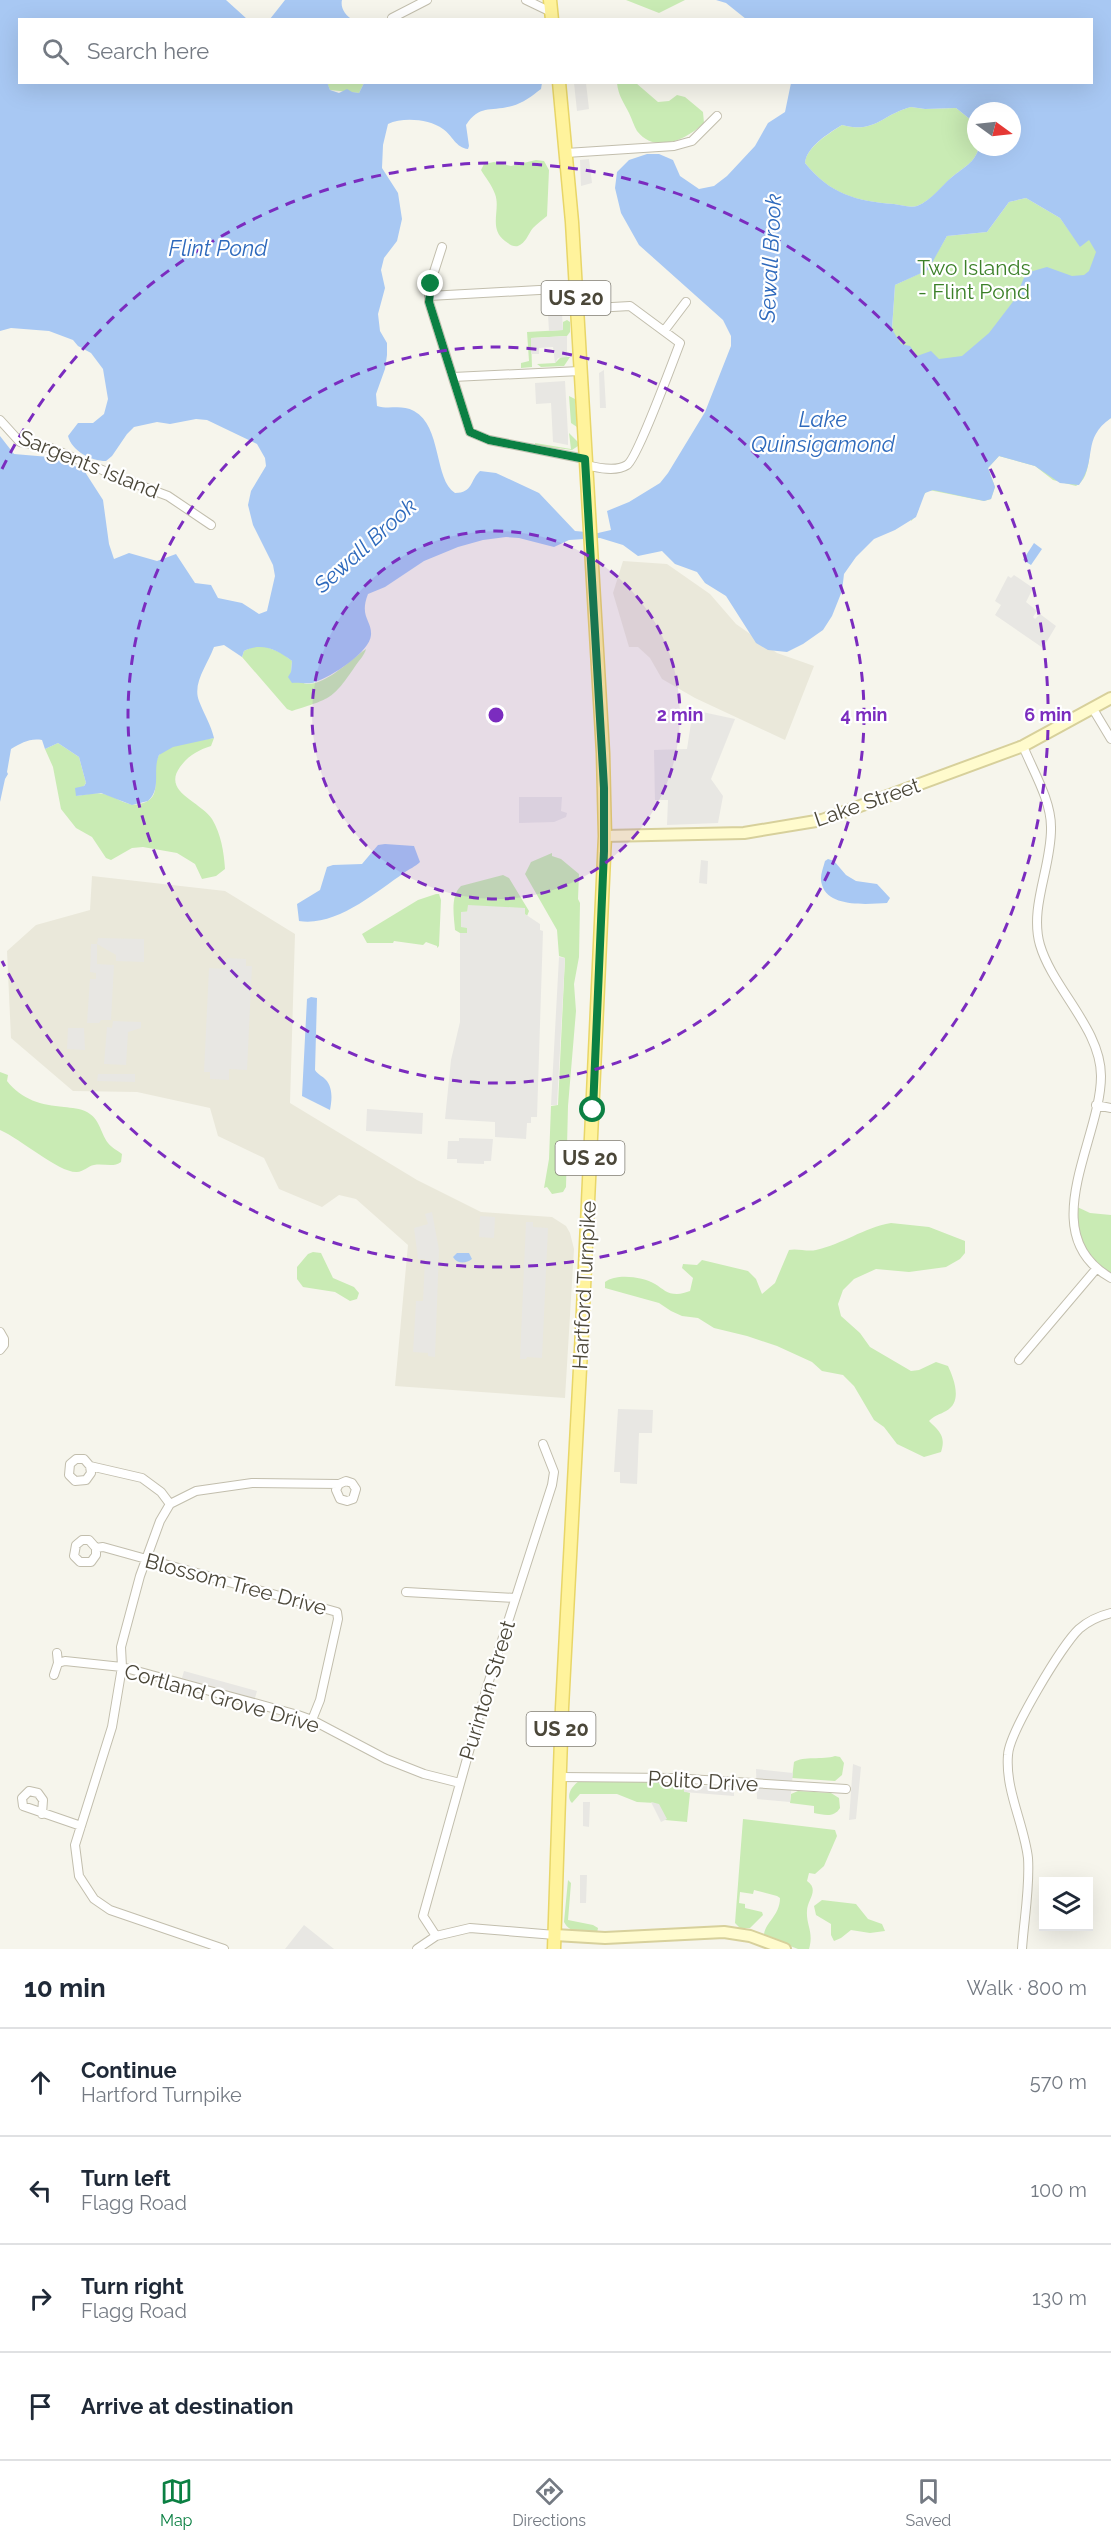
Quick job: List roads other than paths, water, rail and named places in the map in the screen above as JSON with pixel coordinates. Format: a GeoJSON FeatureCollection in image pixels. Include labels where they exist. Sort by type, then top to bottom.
{"type":"FeatureCollection","features":[{"type":"Feature","properties":{"kind":"main road","name":"Hartford Turnpike"},"geometry":{"type":"LineString","coordinates":[[554,1949],[604,836],[603,753],[577,309],[559,84]]}},
{"type":"Feature","properties":{"kind":"main road","name":"Lake Street"},"geometry":{"type":"LineString","coordinates":[[604,836],[731,834],[788,827],[833,816],[1023,746],[1111,698]]}},
{"type":"Feature","properties":{"kind":"main road"},"geometry":{"type":"LineString","coordinates":[[555,1935],[605,1938],[724,1932],[750,1936],[785,1949]]}},
{"type":"Feature","properties":{"kind":"street"},"geometry":{"type":"LineString","coordinates":[[392,18],[427,0]]}},
{"type":"Feature","properties":{"kind":"street"},"geometry":{"type":"LineString","coordinates":[[526,0],[551,11]]}},
{"type":"Feature","properties":{"kind":"street"},"geometry":{"type":"LineString","coordinates":[[566,153],[674,146],[692,141],[717,116]]}},
{"type":"Feature","properties":{"kind":"street"},"geometry":{"type":"LineString","coordinates":[[442,247],[433,275],[429,302],[468,429],[472,434],[586,462],[602,469],[622,467],[629,464],[634,457],[680,343],[630,306],[577,309]]}},
{"type":"Feature","properties":{"kind":"street"},"geometry":{"type":"LineString","coordinates":[[429,296],[575,288]]}},
{"type":"Feature","properties":{"kind":"street"},"geometry":{"type":"LineString","coordinates":[[664,331],[686,302]]}},
{"type":"Feature","properties":{"kind":"street"},"geometry":{"type":"LineString","coordinates":[[453,377],[580,371]]}},
{"type":"Feature","properties":{"kind":"street","name":"Sargents Island"},"geometry":{"type":"LineString","coordinates":[[0,420],[20,442],[51,448],[168,496],[211,525]]}},
{"type":"Feature","properties":{"kind":"street"},"geometry":{"type":"LineString","coordinates":[[1094,709],[1111,739]]}},
{"type":"Feature","properties":{"kind":"street"},"geometry":{"type":"LineString","coordinates":[[1023,746],[1046,803],[1052,825],[1038,918],[1039,939],[1045,958],[1096,1050],[1101,1076],[1072,1215],[1080,1246],[1097,1268],[1111,1278]]}},
{"type":"Feature","properties":{"kind":"street"},"geometry":{"type":"LineString","coordinates":[[1096,1105],[1111,1108]]}},
{"type":"Feature","properties":{"kind":"street"},"geometry":{"type":"LineString","coordinates":[[1019,1360],[1097,1268]]}},
{"type":"Feature","properties":{"kind":"street"},"geometry":{"type":"LineString","coordinates":[[0,1332],[4,1339],[4,1346],[0,1350]]}},
{"type":"Feature","properties":{"kind":"street","name":"Purinton Street"},"geometry":{"type":"LineString","coordinates":[[436,1936],[423,1916],[515,1598],[552,1485],[554,1472],[543,1444]]}},
{"type":"Feature","properties":{"kind":"street"},"geometry":{"type":"LineString","coordinates":[[90,1466],[142,1478],[161,1492],[170,1504]]}},
{"type":"Feature","properties":{"kind":"street"},"geometry":{"type":"LineString","coordinates":[[224,1949],[110,1910],[94,1899],[79,1876],[75,1845],[112,1727],[122,1667],[122,1647],[160,1521],[170,1504],[196,1491],[252,1483],[339,1484]]}},
{"type":"Feature","properties":{"kind":"street","name":"Blossom Tree Drive"},"geometry":{"type":"LineString","coordinates":[[96,1548],[103,1547],[337,1612],[339,1619],[320,1700],[312,1720]]}},
{"type":"Feature","properties":{"kind":"street"},"geometry":{"type":"LineString","coordinates":[[406,1592],[515,1598]]}},
{"type":"Feature","properties":{"kind":"street"},"geometry":{"type":"LineString","coordinates":[[1022,1949],[1028,1858],[1010,1782],[1008,1763],[1010,1745],[1021,1720],[1073,1636],[1086,1624],[1111,1612]]}},
{"type":"Feature","properties":{"kind":"street"},"geometry":{"type":"LineString","coordinates":[[54,1675],[58,1663],[57,1653]]}},
{"type":"Feature","properties":{"kind":"street","name":"Cortland Grove Drive"},"geometry":{"type":"LineString","coordinates":[[58,1663],[65,1661],[122,1667],[312,1720],[386,1759],[424,1774],[460,1783]]}},
{"type":"Feature","properties":{"kind":"street","name":"Polito Drive"},"geometry":{"type":"LineString","coordinates":[[560,1777],[673,1778],[846,1789]]}},
{"type":"Feature","properties":{"kind":"street"},"geometry":{"type":"LineString","coordinates":[[42,1814],[81,1826]]}},
{"type":"Feature","properties":{"kind":"street"},"geometry":{"type":"LineString","coordinates":[[417,1949],[436,1936],[464,1929],[490,1928],[555,1935]]}},
{"type":"Feature","properties":{"kind":"water"},"geometry":{"type":"Polygon","coordinates":[[[0,0],[226,0],[246,18],[18,18],[18,84],[328,84],[330,90],[339,93],[347,89],[359,93],[364,84],[542,84],[541,89],[520,103],[481,111],[471,118],[466,125],[468,149],[460,146],[443,129],[431,123],[408,120],[388,124],[383,145],[382,168],[398,193],[402,219],[397,241],[384,258],[381,270],[385,288],[378,314],[380,331],[387,343],[387,355],[385,369],[376,394],[377,406],[409,409],[423,418],[434,440],[444,477],[448,486],[455,493],[465,491],[480,471],[496,473],[539,493],[575,531],[598,533],[611,530],[607,511],[629,502],[660,483],[668,473],[705,412],[731,346],[731,336],[723,320],[639,245],[621,213],[615,188],[617,172],[629,160],[647,154],[659,154],[673,160],[680,176],[699,189],[714,186],[727,176],[755,146],[768,123],[785,112],[791,84],[1093,84],[1093,18],[745,18],[726,3],[716,0],[1111,0],[1111,418],[1096,434],[1085,476],[1079,485],[1060,483],[1035,466],[999,456],[988,468],[995,487],[991,499],[984,501],[933,490],[925,493],[916,517],[874,539],[856,557],[844,574],[842,591],[832,616],[823,630],[787,652],[768,650],[756,643],[726,596],[705,583],[697,572],[675,564],[662,551],[638,556],[623,545],[600,538],[569,540],[554,547],[519,538],[483,540],[424,561],[385,587],[368,594],[365,613],[371,630],[369,642],[349,663],[313,683],[292,683],[288,677],[292,661],[269,648],[251,648],[244,651],[242,657],[224,645],[214,647],[199,680],[197,694],[214,738],[173,747],[159,755],[155,791],[148,801],[132,805],[101,793],[76,796],[75,788],[84,786],[86,783],[79,757],[58,743],[45,749],[42,740],[33,740],[11,749],[8,774],[0,802],[0,436],[14,454],[61,458],[85,472],[103,500],[109,544],[114,559],[129,553],[157,561],[176,554],[195,583],[211,585],[218,598],[242,603],[259,614],[267,611],[275,576],[273,565],[253,525],[248,505],[251,491],[266,466],[265,458],[257,444],[207,420],[196,419],[170,424],[157,422],[134,427],[106,461],[88,457],[78,451],[68,436],[78,423],[93,423],[104,414],[108,399],[103,369],[91,353],[78,346],[73,340],[49,331],[11,328],[0,331],[0,0]],[[967,102],[967,117],[956,108],[911,107],[870,125],[853,127],[842,125],[825,136],[809,151],[805,163],[824,182],[845,194],[868,201],[914,207],[936,193],[975,156],[1021,156],[1021,102],[967,102]],[[1026,198],[1009,202],[987,232],[947,236],[928,270],[895,285],[892,329],[901,344],[910,346],[917,356],[931,351],[939,359],[962,356],[989,333],[1015,299],[1026,273],[1047,267],[1072,276],[1084,275],[1089,271],[1096,252],[1089,240],[1080,247],[1060,218],[1026,198]]]}},
{"type":"Feature","properties":{"kind":"water"},"geometry":{"type":"Polygon","coordinates":[[[285,0],[342,0],[344,11],[351,18],[271,18],[285,0]]]}},
{"type":"Feature","properties":{"kind":"water"},"geometry":{"type":"Polygon","coordinates":[[[1034,543],[1042,549],[1031,565],[1023,560],[1034,543]]]}},
{"type":"Feature","properties":{"kind":"water"},"geometry":{"type":"Polygon","coordinates":[[[378,845],[414,846],[420,862],[368,898],[341,913],[327,919],[299,921],[297,904],[320,890],[327,867],[362,864],[378,845]]]}},
{"type":"Feature","properties":{"kind":"water"},"geometry":{"type":"Polygon","coordinates":[[[828,859],[834,861],[846,875],[856,881],[877,884],[890,898],[887,903],[850,903],[832,898],[821,882],[825,861],[828,859]]]}},
{"type":"Feature","properties":{"kind":"water"},"geometry":{"type":"Polygon","coordinates":[[[317,998],[315,1070],[330,1087],[330,1110],[302,1096],[307,999],[317,998]]]}},
{"type":"Feature","properties":{"kind":"water"},"geometry":{"type":"Polygon","coordinates":[[[457,1253],[469,1253],[472,1259],[459,1262],[453,1257],[457,1253]]]}},
{"type":"Feature","properties":{"kind":"water label","name":"Flint Pond"},"geometry":{"type":"Point","coordinates":[218,248]}},
{"type":"Feature","properties":{"kind":"water label","name":"Sewall Brook"},"geometry":{"type":"Point","coordinates":[770,258]}},
{"type":"Feature","properties":{"kind":"water label","name":"Lake Quinsigamond"},"geometry":{"type":"Point","coordinates":[823,432]}},
{"type":"Feature","properties":{"kind":"water label","name":"Sewall Brook"},"geometry":{"type":"Point","coordinates":[365,545]}},
{"type":"Feature","properties":{"kind":"park label","name":"Two Islands - Flint Pond"},"geometry":{"type":"Point","coordinates":[974,279]}}]}
